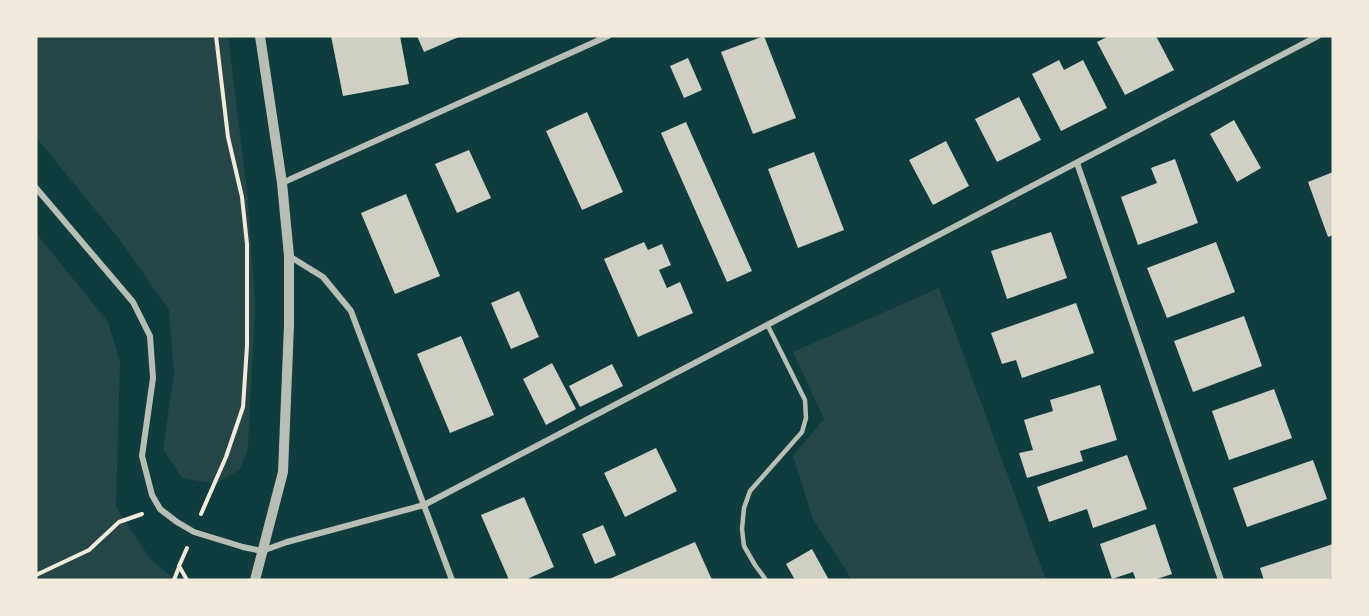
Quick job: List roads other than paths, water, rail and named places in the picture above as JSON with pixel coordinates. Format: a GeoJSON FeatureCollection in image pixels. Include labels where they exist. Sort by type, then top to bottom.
{"type":"FeatureCollection","features":[{"type":"Feature","properties":{"kind":"street"},"geometry":{"type":"LineString","coordinates":[[255,580],[283,472],[289,325],[289,256],[282,183],[260,36]]}},
{"type":"Feature","properties":{"kind":"street"},"geometry":{"type":"LineString","coordinates":[[282,183],[608,36]]}},
{"type":"Feature","properties":{"kind":"street"},"geometry":{"type":"LineString","coordinates":[[36,188],[133,302],[150,336],[153,378],[142,456],[152,495],[160,509],[194,532],[262,551],[286,542],[424,505],[1318,36]]}},
{"type":"Feature","properties":{"kind":"street"},"geometry":{"type":"LineString","coordinates":[[1077,163],[1221,580]]}},
{"type":"Feature","properties":{"kind":"street"},"geometry":{"type":"LineString","coordinates":[[289,256],[322,277],[351,310],[452,580]]}},
{"type":"Feature","properties":{"kind":"lane"},"geometry":{"type":"LineString","coordinates":[[766,580],[754,565],[744,546],[742,529],[744,508],[750,491],[802,432],[806,418],[805,400],[768,326]]}}]}
